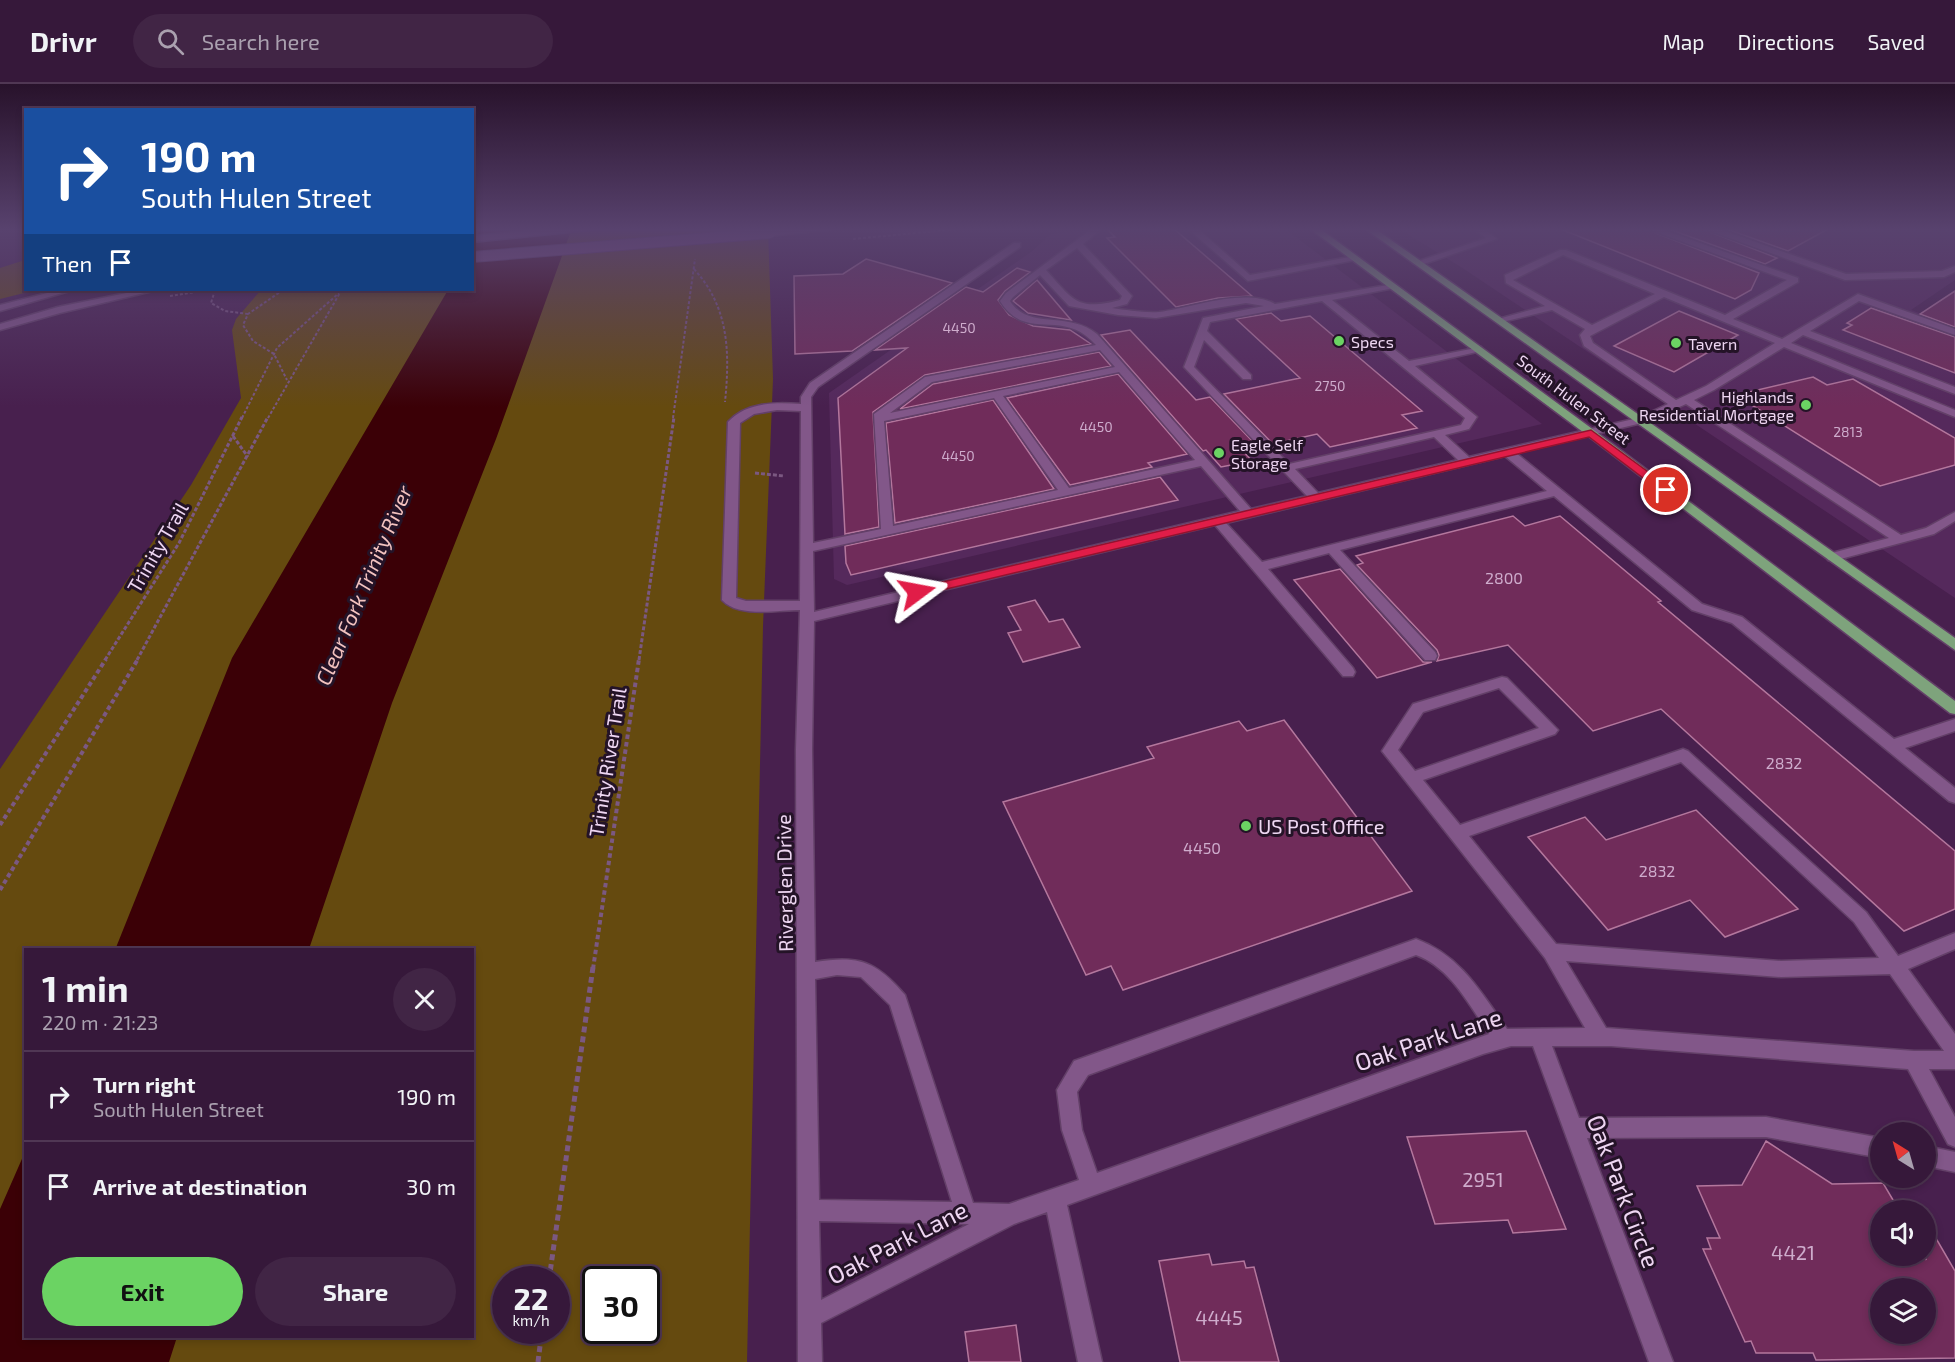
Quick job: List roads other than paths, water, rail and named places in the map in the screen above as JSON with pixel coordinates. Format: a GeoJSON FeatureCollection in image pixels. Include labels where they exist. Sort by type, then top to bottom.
{"type":"FeatureCollection","features":[{"type":"Feature","properties":{"kind":"main road","name":"South Hulen Street"},"geometry":{"type":"LineString","coordinates":[[1393,288],[1591,433],[1955,709]]}},
{"type":"Feature","properties":{"kind":"main road","name":"South Hulen Street"},"geometry":{"type":"LineString","coordinates":[[1453,288],[1955,645]]}},
{"type":"Feature","properties":{"kind":"street"},"geometry":{"type":"LineString","coordinates":[[954,288],[814,385],[806,397],[805,406],[769,406],[743,413],[734,422],[729,600],[745,606],[807,611],[1316,498],[1642,420],[1710,388],[1858,297],[1955,332]]}},
{"type":"Feature","properties":{"kind":"street"},"geometry":{"type":"LineString","coordinates":[[1018,288],[1005,301],[1009,309],[1027,322],[1075,324],[1093,336],[1248,513]]}},
{"type":"Feature","properties":{"kind":"street"},"geometry":{"type":"LineString","coordinates":[[1057,288],[1072,304],[1156,315],[1246,300],[1264,302],[1272,308]]}},
{"type":"Feature","properties":{"kind":"street"},"geometry":{"type":"LineString","coordinates":[[1098,308],[1124,302],[1127,296],[1119,288]]}},
{"type":"Feature","properties":{"kind":"street"},"geometry":{"type":"LineString","coordinates":[[1316,498],[1189,366],[1206,320],[1382,288]]}},
{"type":"Feature","properties":{"kind":"street"},"geometry":{"type":"LineString","coordinates":[[1519,288],[1592,329]]}},
{"type":"Feature","properties":{"kind":"street"},"geometry":{"type":"LineString","coordinates":[[1651,288],[1955,414]]}},
{"type":"Feature","properties":{"kind":"street"},"geometry":{"type":"LineString","coordinates":[[1726,319],[1781,288]]}},
{"type":"Feature","properties":{"kind":"street"},"geometry":{"type":"LineString","coordinates":[[0,308],[64,291]]}},
{"type":"Feature","properties":{"kind":"street"},"geometry":{"type":"LineString","coordinates":[[0,327],[58,310],[147,291]]}},
{"type":"Feature","properties":{"kind":"street"},"geometry":{"type":"LineString","coordinates":[[1664,293],[1592,329],[1586,335],[1588,344],[1899,539]]}},
{"type":"Feature","properties":{"kind":"street"},"geometry":{"type":"LineString","coordinates":[[1286,468],[1465,427],[1471,417],[1324,298]]}},
{"type":"Feature","properties":{"kind":"street"},"geometry":{"type":"LineString","coordinates":[[1501,321],[1552,307]]}},
{"type":"Feature","properties":{"kind":"street"},"geometry":{"type":"LineString","coordinates":[[1802,331],[1955,391]]}},
{"type":"Feature","properties":{"kind":"street"},"geometry":{"type":"LineString","coordinates":[[1202,332],[1248,377]]}},
{"type":"Feature","properties":{"kind":"street"},"geometry":{"type":"LineString","coordinates":[[878,418],[929,379],[1102,347]]}},
{"type":"Feature","properties":{"kind":"street"},"geometry":{"type":"LineString","coordinates":[[1407,365],[1477,350]]}},
{"type":"Feature","properties":{"kind":"street"},"geometry":{"type":"LineString","coordinates":[[878,418],[1121,369]]}},
{"type":"Feature","properties":{"kind":"street"},"geometry":{"type":"LineString","coordinates":[[996,394],[1066,492]]}},
{"type":"Feature","properties":{"kind":"street","name":"Riverglen Drive"},"geometry":{"type":"LineString","coordinates":[[805,406],[807,611],[804,749],[810,1362]]}},
{"type":"Feature","properties":{"kind":"street"},"geometry":{"type":"LineString","coordinates":[[878,418],[887,531]]}},
{"type":"Feature","properties":{"kind":"street"},"geometry":{"type":"LineString","coordinates":[[1436,433],[1467,462]]}},
{"type":"Feature","properties":{"kind":"street"},"geometry":{"type":"LineString","coordinates":[[1507,452],[1697,607],[1737,620],[1955,797]]}},
{"type":"Feature","properties":{"kind":"street"},"geometry":{"type":"LineString","coordinates":[[806,549],[1203,462]]}},
{"type":"Feature","properties":{"kind":"street"},"geometry":{"type":"LineString","coordinates":[[1259,567],[1556,492]]}},
{"type":"Feature","properties":{"kind":"street"},"geometry":{"type":"LineString","coordinates":[[1833,557],[1930,531],[1955,516]]}},
{"type":"Feature","properties":{"kind":"street"},"geometry":{"type":"LineString","coordinates":[[1217,520],[1348,672]]}},
{"type":"Feature","properties":{"kind":"street"},"geometry":{"type":"LineString","coordinates":[[1331,548],[1430,656]]}},
{"type":"Feature","properties":{"kind":"street"},"geometry":{"type":"LineString","coordinates":[[1412,778],[1550,730],[1502,682],[1418,708],[1390,751],[1551,952],[1601,1037]]}},
{"type":"Feature","properties":{"kind":"street"},"geometry":{"type":"LineString","coordinates":[[1892,746],[1955,725]]}},
{"type":"Feature","properties":{"kind":"street"},"geometry":{"type":"LineString","coordinates":[[1457,833],[1683,754],[1860,917],[1955,1050]]}},
{"type":"Feature","properties":{"kind":"street"},"geometry":{"type":"LineString","coordinates":[[1551,952],[1781,969],[1895,966],[1955,941]]}},
{"type":"Feature","properties":{"kind":"street"},"geometry":{"type":"LineString","coordinates":[[1091,1185],[1072,1130],[1066,1090],[1081,1068],[1416,946],[1429,949],[1448,964],[1503,1039]]}},
{"type":"Feature","properties":{"kind":"street"},"geometry":{"type":"LineString","coordinates":[[807,972],[852,964],[878,976],[898,1001],[966,1213]]}},
{"type":"Feature","properties":{"kind":"street","name":"Oak Park Circle"},"geometry":{"type":"LineString","coordinates":[[1539,1037],[1661,1362]]}},
{"type":"Feature","properties":{"kind":"street","name":"Oak Park Lane"},"geometry":{"type":"LineString","coordinates":[[810,1317],[1010,1215],[1503,1039],[1601,1037],[1914,1060],[1955,1060]]}},
{"type":"Feature","properties":{"kind":"street"},"geometry":{"type":"LineString","coordinates":[[1914,1060],[1955,1137]]}},
{"type":"Feature","properties":{"kind":"street"},"geometry":{"type":"LineString","coordinates":[[1573,1128],[1766,1127],[1870,1146]]}},
{"type":"Feature","properties":{"kind":"street"},"geometry":{"type":"LineString","coordinates":[[1936,1158],[1955,1162]]}},
{"type":"Feature","properties":{"kind":"street"},"geometry":{"type":"LineString","coordinates":[[1055,1198],[1090,1362]]}},
{"type":"Feature","properties":{"kind":"street","name":"Oak Park Lane"},"geometry":{"type":"LineString","coordinates":[[809,1210],[1010,1215]]}},
{"type":"Feature","properties":{"kind":"water","name":"Clear Fork Trinity River"},"geometry":{"type":"Polygon","coordinates":[[[474,288],[551,288],[496,439],[392,703],[309,948],[116,948],[232,658],[447,291],[474,291],[474,288]]]}},
{"type":"Feature","properties":{"kind":"water"},"geometry":{"type":"Polygon","coordinates":[[[24,1154],[24,1338],[177,1338],[169,1362],[0,1362],[0,1209],[24,1154]]]}},
{"type":"Feature","properties":{"kind":"place","name":"Specs"},"geometry":{"type":"Point","coordinates":[1339,341]}},
{"type":"Feature","properties":{"kind":"place","name":"Tavern"},"geometry":{"type":"Point","coordinates":[1676,343]}},
{"type":"Feature","properties":{"kind":"place","name":"Highlands Residential Mortgage"},"geometry":{"type":"Point","coordinates":[1806,405]}},
{"type":"Feature","properties":{"kind":"place","name":"Eagle Self Storage"},"geometry":{"type":"Point","coordinates":[1219,453]}},
{"type":"Feature","properties":{"kind":"place","name":"US Post Office"},"geometry":{"type":"Point","coordinates":[1246,826]}}]}
